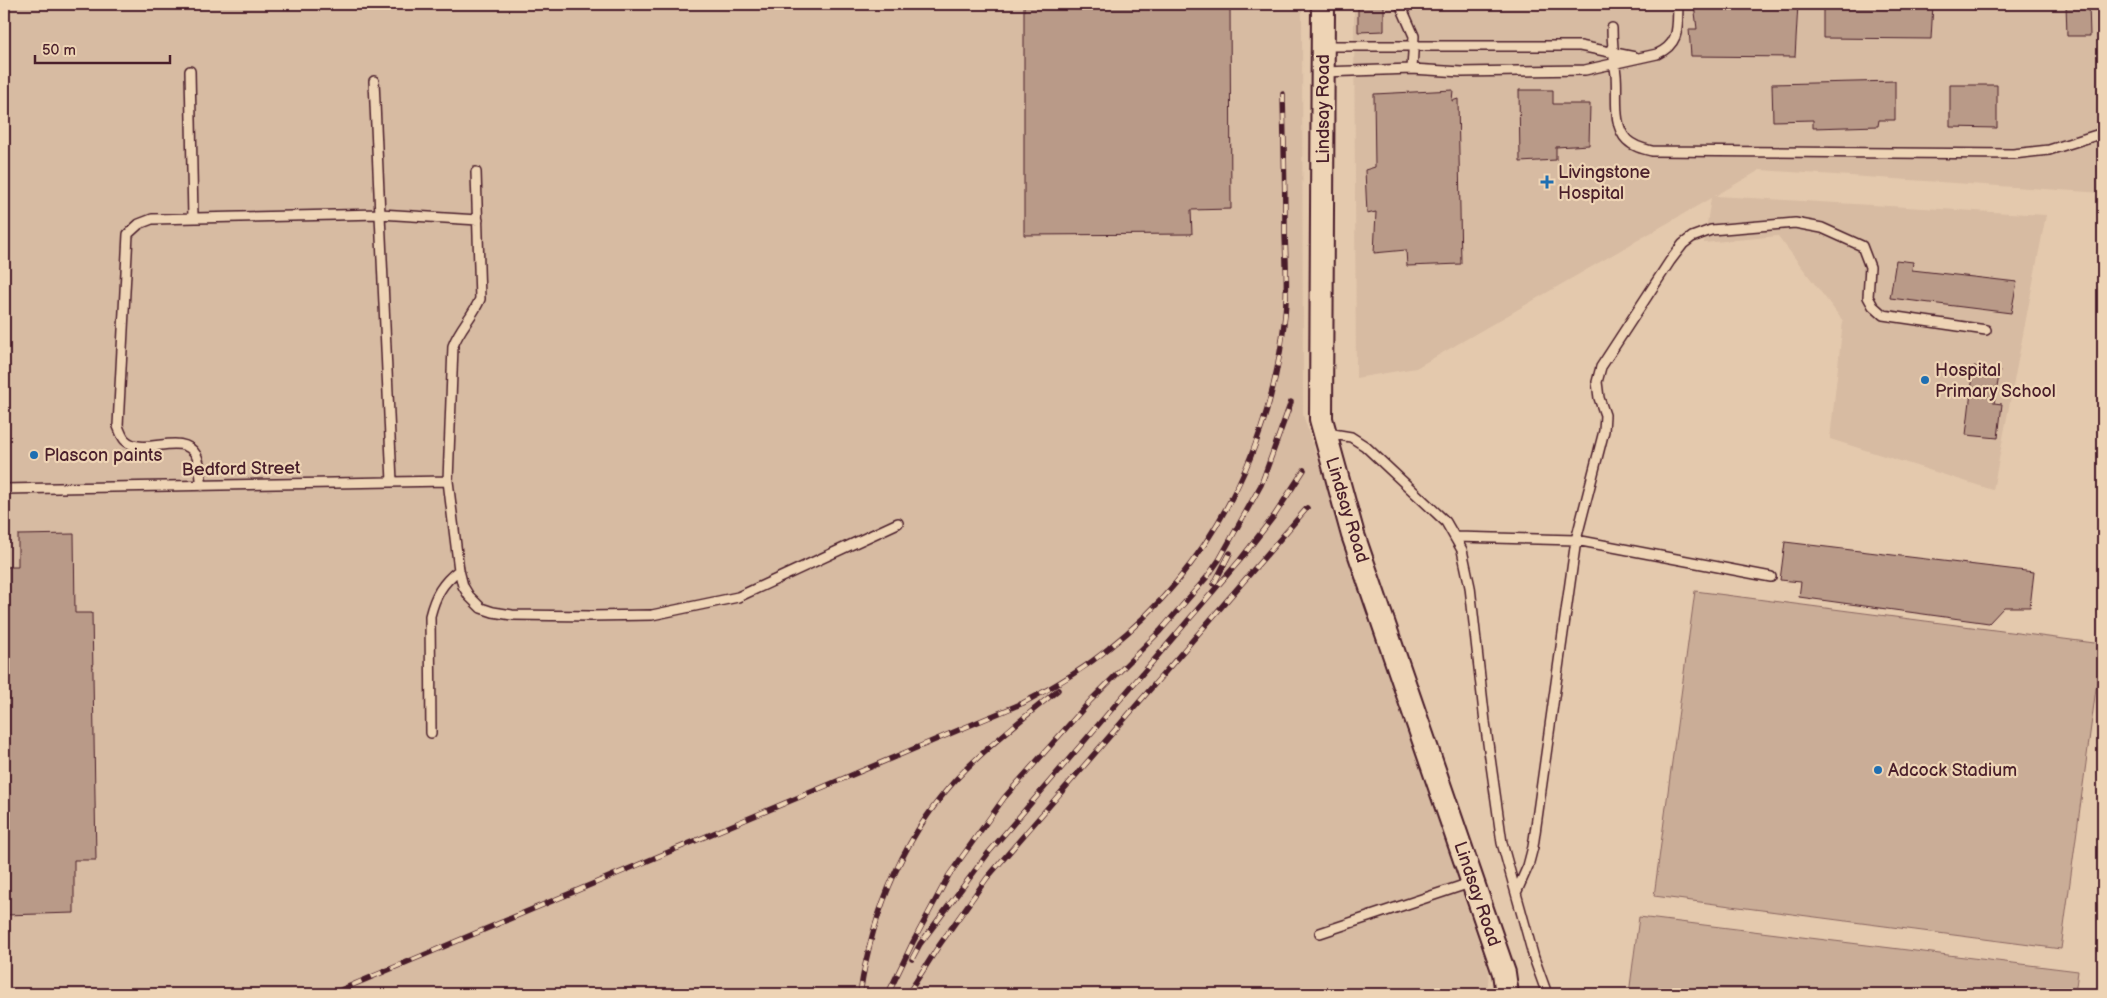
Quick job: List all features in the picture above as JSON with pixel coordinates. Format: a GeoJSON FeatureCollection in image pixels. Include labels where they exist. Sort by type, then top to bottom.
{"type":"FeatureCollection","features":[{"type":"Feature","properties":{"kind":"street","name":"Lindsay Road"},"geometry":{"type":"LineString","coordinates":[[1323,4],[1321,419],[1353,535],[1504,973],[1507,994]]}},
{"type":"Feature","properties":{"kind":"lane"},"geometry":{"type":"LineString","coordinates":[[1400,4],[1412,28],[1414,46],[1412,69]]}},
{"type":"Feature","properties":{"kind":"lane"},"geometry":{"type":"LineString","coordinates":[[1323,72],[1412,69],[1462,72],[1585,70],[1657,54],[1672,45],[1675,38],[1678,4]]}},
{"type":"Feature","properties":{"kind":"lane"},"geometry":{"type":"LineString","coordinates":[[1612,28],[1612,52],[1618,118],[1622,132],[1633,144],[1652,151],[2013,154],[2049,150],[2103,132]]}},
{"type":"Feature","properties":{"kind":"lane"},"geometry":{"type":"LineString","coordinates":[[1323,46],[1580,46],[1640,58]]}},
{"type":"Feature","properties":{"kind":"lane"},"geometry":{"type":"LineString","coordinates":[[190,70],[193,218]]}},
{"type":"Feature","properties":{"kind":"lane"},"geometry":{"type":"LineString","coordinates":[[374,81],[392,482]]}},
{"type":"Feature","properties":{"kind":"lane"},"geometry":{"type":"LineString","coordinates":[[476,172],[480,299],[475,311],[457,335],[453,346],[448,481],[459,570],[463,586],[469,596],[481,608],[512,615],[652,615],[738,597],[898,523]]}},
{"type":"Feature","properties":{"kind":"lane"},"geometry":{"type":"LineString","coordinates":[[202,486],[197,457],[190,448],[182,445],[133,446],[124,439],[118,426],[128,234],[139,224],[152,219],[380,214],[478,220]]}},
{"type":"Feature","properties":{"kind":"lane"},"geometry":{"type":"LineString","coordinates":[[1516,893],[1528,866],[1533,847],[1576,540],[1604,431],[1605,414],[1599,398],[1597,382],[1602,367],[1670,261],[1684,244],[1692,238],[1711,230],[1795,222],[1822,228],[1862,246],[1870,267],[1868,297],[1873,306],[1883,315],[1986,330]]}},
{"type":"Feature","properties":{"kind":"lane"},"geometry":{"type":"LineString","coordinates":[[1324,432],[1351,437],[1365,446],[1446,522],[1456,537],[1467,568],[1485,722],[1502,843],[1534,958],[1547,994]]}},
{"type":"Feature","properties":{"kind":"lane","name":"Bedford Street"},"geometry":{"type":"LineString","coordinates":[[4,489],[448,481]]}},
{"type":"Feature","properties":{"kind":"lane"},"geometry":{"type":"LineString","coordinates":[[1456,537],[1576,540],[1771,577]]}},
{"type":"Feature","properties":{"kind":"lane"},"geometry":{"type":"LineString","coordinates":[[431,732],[430,616],[434,597],[448,579],[459,570]]}},
{"type":"Feature","properties":{"kind":"lane"},"geometry":{"type":"LineString","coordinates":[[1320,933],[1473,882]]}},
{"type":"Feature","properties":{"kind":"shaded area"},"geometry":{"type":"Polygon","coordinates":[[[4,4],[1302,4],[1303,415],[1489,972],[1487,994],[4,994],[4,4]]]}},
{"type":"Feature","properties":{"kind":"shaded area","name":"Livingstone Hospital"},"geometry":{"type":"Polygon","coordinates":[[[1354,4],[2103,4],[2103,193],[1760,170],[1715,196],[2046,215],[1993,490],[1830,439],[1843,321],[1778,236],[1704,243],[1711,198],[1416,368],[1356,378],[1354,4]]]}},
{"type":"Feature","properties":{"kind":"shaded area","name":"Adcock Stadium"},"geometry":{"type":"Polygon","coordinates":[[[1695,591],[2102,644],[2061,949],[1654,896],[1695,591]]]}},
{"type":"Feature","properties":{"kind":"shaded area"},"geometry":{"type":"Polygon","coordinates":[[[1639,917],[2078,971],[2075,994],[1629,994],[1639,917]]]}},
{"type":"Feature","properties":{"kind":"building"},"geometry":{"type":"Polygon","coordinates":[[[1024,4],[1230,4],[1231,209],[1191,210],[1192,234],[1024,235],[1024,4]]]}},
{"type":"Feature","properties":{"kind":"building"},"geometry":{"type":"Polygon","coordinates":[[[1358,4],[1384,4],[1384,31],[1358,32],[1358,4]]]}},
{"type":"Feature","properties":{"kind":"building"},"geometry":{"type":"Polygon","coordinates":[[[1694,4],[1798,4],[1795,57],[1691,56],[1689,29],[1697,29],[1694,4]]]}},
{"type":"Feature","properties":{"kind":"building"},"geometry":{"type":"Polygon","coordinates":[[[1885,4],[1886,6],[1933,4],[1931,39],[1823,38],[1823,6],[1885,4]]]}},
{"type":"Feature","properties":{"kind":"building"},"geometry":{"type":"Polygon","coordinates":[[[2066,4],[2089,4],[2090,36],[2067,36],[2066,4]]]}},
{"type":"Feature","properties":{"kind":"building"},"geometry":{"type":"Polygon","coordinates":[[[1895,81],[1895,120],[1879,120],[1878,126],[1813,128],[1813,120],[1773,121],[1772,84],[1895,81]]]}},
{"type":"Feature","properties":{"kind":"building"},"geometry":{"type":"Polygon","coordinates":[[[1950,85],[1997,85],[1997,128],[1950,127],[1950,85]]]}},
{"type":"Feature","properties":{"kind":"building"},"geometry":{"type":"Polygon","coordinates":[[[1453,90],[1452,101],[1458,99],[1461,264],[1407,266],[1406,250],[1374,253],[1376,212],[1367,214],[1365,170],[1375,167],[1374,94],[1453,90]]]}},
{"type":"Feature","properties":{"kind":"building"},"geometry":{"type":"Polygon","coordinates":[[[1519,90],[1553,90],[1553,104],[1590,104],[1589,145],[1556,147],[1556,160],[1520,162],[1519,90]]]}},
{"type":"Feature","properties":{"kind":"building"},"geometry":{"type":"Polygon","coordinates":[[[1896,260],[1913,262],[1912,270],[2017,282],[2011,313],[1890,298],[1896,260]]]}},
{"type":"Feature","properties":{"kind":"building"},"geometry":{"type":"Polygon","coordinates":[[[1974,366],[2000,371],[1994,403],[2002,404],[1998,438],[1966,435],[1974,366]]]}},
{"type":"Feature","properties":{"kind":"building"},"geometry":{"type":"Polygon","coordinates":[[[74,534],[75,613],[92,613],[96,860],[74,860],[74,913],[4,915],[4,567],[18,567],[18,535],[74,534]]]}},
{"type":"Feature","properties":{"kind":"building"},"geometry":{"type":"Polygon","coordinates":[[[1785,542],[2034,572],[2030,607],[2004,607],[1989,623],[1799,597],[1801,582],[1780,580],[1785,542]]]}},
{"type":"Feature","properties":{"kind":"railway"},"geometry":{"type":"LineString","coordinates":[[331,994],[1023,703],[1089,664],[1145,617],[1177,582],[1205,544],[1229,504],[1249,461],[1265,417],[1277,371],[1286,302],[1283,94]]}},
{"type":"Feature","properties":{"kind":"railway"},"geometry":{"type":"LineString","coordinates":[[888,994],[949,875],[1004,798],[1091,700],[1160,631],[1207,577],[1219,560],[1261,485],[1291,402]]}},
{"type":"Feature","properties":{"kind":"railway"},"geometry":{"type":"LineString","coordinates":[[912,959],[920,944],[989,852],[1240,560],[1274,516],[1304,470]]}},
{"type":"Feature","properties":{"kind":"railway"},"geometry":{"type":"LineString","coordinates":[[908,994],[938,947],[987,878],[1307,508]]}},
{"type":"Feature","properties":{"kind":"railway"},"geometry":{"type":"LineString","coordinates":[[1214,584],[1230,553]]}},
{"type":"Feature","properties":{"kind":"railway"},"geometry":{"type":"LineString","coordinates":[[860,994],[873,932],[883,902],[909,845],[926,818],[945,792],[977,758],[1058,690]]}},
{"type":"Feature","properties":{"kind":"place","name":"Livingstone Hospital"},"geometry":{"type":"Point","coordinates":[1547,182]}},
{"type":"Feature","properties":{"kind":"place","name":"Hospital Primary School"},"geometry":{"type":"Point","coordinates":[1925,380]}},
{"type":"Feature","properties":{"kind":"place","name":"Plascon paints"},"geometry":{"type":"Point","coordinates":[34,455]}},
{"type":"Feature","properties":{"kind":"place","name":"Adcock Stadium"},"geometry":{"type":"Point","coordinates":[1878,770]}}]}
